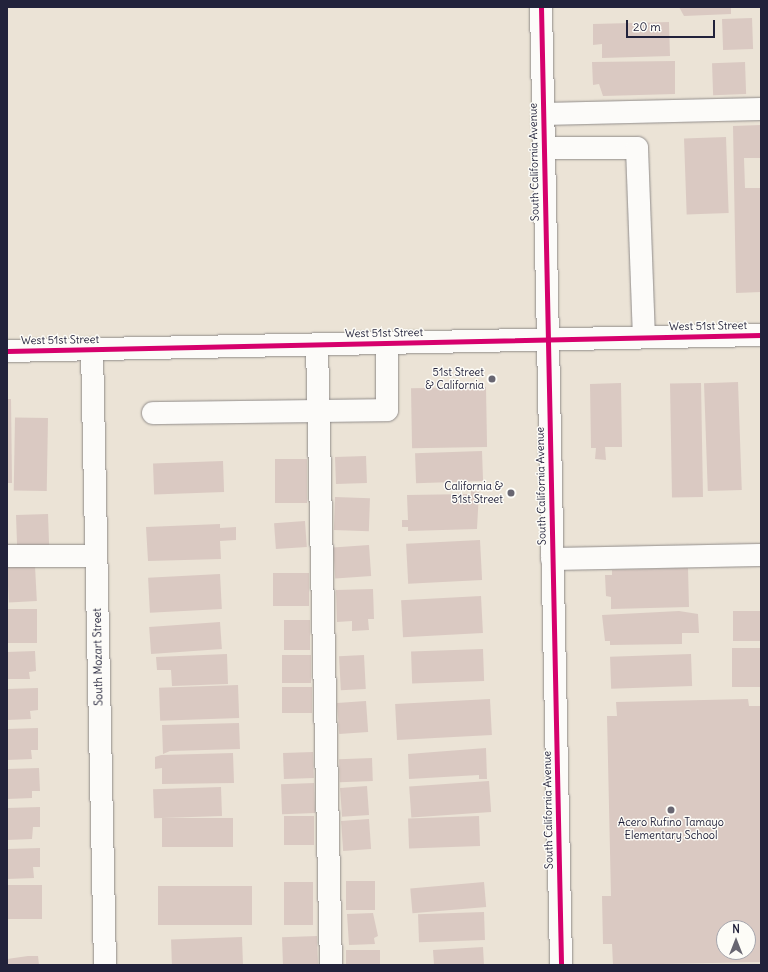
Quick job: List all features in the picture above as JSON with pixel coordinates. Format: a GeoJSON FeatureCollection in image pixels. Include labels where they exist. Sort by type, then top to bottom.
{"type":"FeatureCollection","features":[{"type":"Feature","properties":{"kind":"street","name":"South California Avenue"},"geometry":{"type":"LineString","coordinates":[[541,7],[561,965]]}},
{"type":"Feature","properties":{"kind":"street"},"geometry":{"type":"LineString","coordinates":[[543,114],[761,109]]}},
{"type":"Feature","properties":{"kind":"street"},"geometry":{"type":"LineString","coordinates":[[544,148],[637,148],[644,337]]}},
{"type":"Feature","properties":{"kind":"street","name":"West 51st Street"},"geometry":{"type":"LineString","coordinates":[[7,351],[761,335]]}},
{"type":"Feature","properties":{"kind":"street"},"geometry":{"type":"LineString","coordinates":[[153,413],[387,410],[387,343]]}},
{"type":"Feature","properties":{"kind":"street"},"geometry":{"type":"LineString","coordinates":[[317,345],[331,965]]}},
{"type":"Feature","properties":{"kind":"street","name":"South Mozart Street"},"geometry":{"type":"LineString","coordinates":[[92,350],[105,965]]}},
{"type":"Feature","properties":{"kind":"street"},"geometry":{"type":"LineString","coordinates":[[552,559],[761,555]]}},
{"type":"Feature","properties":{"kind":"street"},"geometry":{"type":"LineString","coordinates":[[7,556],[96,556]]}},
{"type":"Feature","properties":{"kind":"building"},"geometry":{"type":"Polygon","coordinates":[[[679,7],[731,7],[731,14],[684,16],[679,7]]]}},
{"type":"Feature","properties":{"kind":"building"},"geometry":{"type":"Polygon","coordinates":[[[752,18],[753,49],[723,50],[722,19],[752,18]]]}},
{"type":"Feature","properties":{"kind":"building"},"geometry":{"type":"Polygon","coordinates":[[[669,22],[670,56],[602,58],[602,44],[593,45],[593,24],[669,22]]]}},
{"type":"Feature","properties":{"kind":"building"},"geometry":{"type":"Polygon","coordinates":[[[675,61],[675,94],[603,96],[599,84],[593,85],[592,62],[675,61]]]}},
{"type":"Feature","properties":{"kind":"building"},"geometry":{"type":"Polygon","coordinates":[[[745,62],[746,94],[713,95],[712,63],[745,62]]]}},
{"type":"Feature","properties":{"kind":"building"},"geometry":{"type":"Polygon","coordinates":[[[761,125],[761,158],[744,158],[745,188],[761,188],[761,292],[736,293],[733,126],[761,125]]]}},
{"type":"Feature","properties":{"kind":"building"},"geometry":{"type":"Polygon","coordinates":[[[726,137],[729,213],[687,214],[684,138],[726,137]]]}},
{"type":"Feature","properties":{"kind":"building"},"geometry":{"type":"Polygon","coordinates":[[[738,382],[742,490],[708,491],[704,383],[738,382]]]}},
{"type":"Feature","properties":{"kind":"building"},"geometry":{"type":"Polygon","coordinates":[[[621,383],[622,447],[605,447],[606,460],[595,459],[596,448],[591,448],[590,384],[621,383]]]}},
{"type":"Feature","properties":{"kind":"building"},"geometry":{"type":"Polygon","coordinates":[[[701,383],[703,497],[672,498],[670,384],[701,383]]]}},
{"type":"Feature","properties":{"kind":"building"},"geometry":{"type":"Polygon","coordinates":[[[486,387],[487,447],[412,448],[411,388],[486,387]]]}},
{"type":"Feature","properties":{"kind":"building"},"geometry":{"type":"Polygon","coordinates":[[[7,399],[11,399],[12,483],[7,483],[7,399]]]}},
{"type":"Feature","properties":{"kind":"building"},"geometry":{"type":"Polygon","coordinates":[[[15,417],[48,418],[47,491],[14,490],[15,417]]]}},
{"type":"Feature","properties":{"kind":"building"},"geometry":{"type":"Polygon","coordinates":[[[482,451],[483,481],[416,483],[415,453],[482,451]]]}},
{"type":"Feature","properties":{"kind":"building"},"geometry":{"type":"Polygon","coordinates":[[[366,456],[367,483],[336,484],[335,457],[366,456]]]}},
{"type":"Feature","properties":{"kind":"building"},"geometry":{"type":"Polygon","coordinates":[[[275,459],[307,459],[307,503],[275,503],[275,459]]]}},
{"type":"Feature","properties":{"kind":"building"},"geometry":{"type":"Polygon","coordinates":[[[223,461],[224,492],[154,494],[153,463],[223,461]]]}},
{"type":"Feature","properties":{"kind":"building"},"geometry":{"type":"Polygon","coordinates":[[[471,491],[479,492],[477,529],[408,531],[408,527],[402,527],[402,520],[408,520],[407,495],[471,494],[471,491]]]}},
{"type":"Feature","properties":{"kind":"building"},"geometry":{"type":"Polygon","coordinates":[[[335,497],[370,498],[369,531],[334,530],[335,497]]]}},
{"type":"Feature","properties":{"kind":"building"},"geometry":{"type":"Polygon","coordinates":[[[48,514],[49,545],[17,546],[16,515],[48,514]]]}},
{"type":"Feature","properties":{"kind":"building"},"geometry":{"type":"Polygon","coordinates":[[[305,521],[307,547],[276,549],[274,523],[305,521]]]}},
{"type":"Feature","properties":{"kind":"building"},"geometry":{"type":"Polygon","coordinates":[[[220,524],[220,528],[236,527],[236,540],[220,541],[221,559],[148,561],[146,527],[220,524]]]}},
{"type":"Feature","properties":{"kind":"building"},"geometry":{"type":"Polygon","coordinates":[[[480,540],[482,580],[408,584],[406,544],[480,540]]]}},
{"type":"Feature","properties":{"kind":"building"},"geometry":{"type":"Polygon","coordinates":[[[369,545],[371,576],[335,578],[333,548],[369,545]]]}},
{"type":"Feature","properties":{"kind":"building"},"geometry":{"type":"Polygon","coordinates":[[[35,566],[37,601],[9,602],[7,567],[35,566]]]}},
{"type":"Feature","properties":{"kind":"building"},"geometry":{"type":"Polygon","coordinates":[[[688,568],[689,607],[611,609],[611,597],[606,596],[605,575],[612,575],[612,570],[688,568]]]}},
{"type":"Feature","properties":{"kind":"building"},"geometry":{"type":"Polygon","coordinates":[[[273,573],[309,573],[309,606],[273,606],[273,573]]]}},
{"type":"Feature","properties":{"kind":"building"},"geometry":{"type":"Polygon","coordinates":[[[220,574],[222,609],[150,613],[148,578],[220,574]]]}},
{"type":"Feature","properties":{"kind":"building"},"geometry":{"type":"Polygon","coordinates":[[[373,589],[374,619],[368,619],[369,630],[352,631],[352,621],[337,622],[336,590],[373,589]]]}},
{"type":"Feature","properties":{"kind":"building"},"geometry":{"type":"Polygon","coordinates":[[[481,596],[483,633],[403,637],[401,600],[481,596]]]}},
{"type":"Feature","properties":{"kind":"building"},"geometry":{"type":"Polygon","coordinates":[[[7,609],[37,609],[37,643],[7,643],[7,609]]]}},
{"type":"Feature","properties":{"kind":"building"},"geometry":{"type":"Polygon","coordinates":[[[679,611],[698,614],[699,633],[682,633],[682,644],[610,645],[610,641],[605,641],[602,615],[679,611]]]}},
{"type":"Feature","properties":{"kind":"building"},"geometry":{"type":"Polygon","coordinates":[[[733,611],[761,611],[761,641],[733,641],[733,611]]]}},
{"type":"Feature","properties":{"kind":"building"},"geometry":{"type":"Polygon","coordinates":[[[284,620],[310,620],[310,650],[284,650],[284,620]]]}},
{"type":"Feature","properties":{"kind":"building"},"geometry":{"type":"Polygon","coordinates":[[[220,622],[222,649],[151,654],[149,627],[220,622]]]}},
{"type":"Feature","properties":{"kind":"building"},"geometry":{"type":"Polygon","coordinates":[[[732,648],[761,648],[761,687],[732,687],[732,648]]]}},
{"type":"Feature","properties":{"kind":"building"},"geometry":{"type":"Polygon","coordinates":[[[483,649],[484,681],[412,683],[411,652],[483,649]]]}},
{"type":"Feature","properties":{"kind":"building"},"geometry":{"type":"Polygon","coordinates":[[[35,651],[36,671],[29,672],[30,679],[7,679],[7,652],[35,651]]]}},
{"type":"Feature","properties":{"kind":"building"},"geometry":{"type":"Polygon","coordinates":[[[227,654],[228,684],[172,686],[171,670],[157,670],[156,657],[227,654]]]}},
{"type":"Feature","properties":{"kind":"building"},"geometry":{"type":"Polygon","coordinates":[[[691,654],[692,686],[611,689],[610,657],[691,654]]]}},
{"type":"Feature","properties":{"kind":"building"},"geometry":{"type":"Polygon","coordinates":[[[282,655],[311,655],[311,683],[282,683],[282,655]]]}},
{"type":"Feature","properties":{"kind":"building"},"geometry":{"type":"Polygon","coordinates":[[[364,655],[366,689],[341,690],[339,656],[364,655]]]}},
{"type":"Feature","properties":{"kind":"building"},"geometry":{"type":"Polygon","coordinates":[[[238,685],[239,718],[160,721],[159,688],[238,685]]]}},
{"type":"Feature","properties":{"kind":"building"},"geometry":{"type":"Polygon","coordinates":[[[282,687],[312,687],[312,713],[282,713],[282,687]]]}},
{"type":"Feature","properties":{"kind":"building"},"geometry":{"type":"Polygon","coordinates":[[[38,688],[38,710],[30,711],[31,719],[7,720],[7,689],[38,688]]]}},
{"type":"Feature","properties":{"kind":"building"},"geometry":{"type":"Polygon","coordinates":[[[490,699],[492,735],[397,740],[395,704],[490,699]]]}},
{"type":"Feature","properties":{"kind":"building","name":"Acero Rufino Tamayo Elementary School"},"geometry":{"type":"Polygon","coordinates":[[[748,699],[749,706],[761,706],[761,962],[613,965],[612,944],[603,944],[602,896],[611,896],[607,716],[617,716],[616,702],[748,699]]]}},
{"type":"Feature","properties":{"kind":"building"},"geometry":{"type":"Polygon","coordinates":[[[366,701],[368,732],[339,734],[337,703],[366,701]]]}},
{"type":"Feature","properties":{"kind":"building"},"geometry":{"type":"Polygon","coordinates":[[[239,723],[240,749],[170,751],[163,754],[162,725],[239,723]]]}},
{"type":"Feature","properties":{"kind":"building"},"geometry":{"type":"Polygon","coordinates":[[[38,728],[38,750],[31,750],[32,759],[7,760],[7,729],[38,728]]]}},
{"type":"Feature","properties":{"kind":"building"},"geometry":{"type":"Polygon","coordinates":[[[486,748],[487,779],[479,779],[479,775],[409,779],[408,754],[486,748]]]}},
{"type":"Feature","properties":{"kind":"building"},"geometry":{"type":"Polygon","coordinates":[[[313,752],[314,778],[284,779],[283,753],[313,752]]]}},
{"type":"Feature","properties":{"kind":"building"},"geometry":{"type":"Polygon","coordinates":[[[233,753],[234,783],[162,784],[162,768],[155,769],[155,757],[161,755],[233,753]]]}},
{"type":"Feature","properties":{"kind":"building"},"geometry":{"type":"Polygon","coordinates":[[[372,758],[373,781],[340,782],[339,759],[372,758]]]}},
{"type":"Feature","properties":{"kind":"building"},"geometry":{"type":"Polygon","coordinates":[[[39,768],[40,791],[32,791],[32,798],[7,799],[7,769],[39,768]]]}},
{"type":"Feature","properties":{"kind":"building"},"geometry":{"type":"Polygon","coordinates":[[[489,781],[491,812],[411,818],[409,787],[489,781]]]}},
{"type":"Feature","properties":{"kind":"building"},"geometry":{"type":"Polygon","coordinates":[[[314,783],[315,813],[282,814],[281,784],[314,783]]]}},
{"type":"Feature","properties":{"kind":"building"},"geometry":{"type":"Polygon","coordinates":[[[367,786],[369,815],[342,817],[340,788],[367,786]]]}},
{"type":"Feature","properties":{"kind":"building"},"geometry":{"type":"Polygon","coordinates":[[[221,787],[222,816],[154,818],[153,789],[221,787]]]}},
{"type":"Feature","properties":{"kind":"building"},"geometry":{"type":"Polygon","coordinates":[[[40,807],[40,827],[33,827],[32,839],[7,840],[7,808],[40,807]]]}},
{"type":"Feature","properties":{"kind":"building"},"geometry":{"type":"Polygon","coordinates":[[[284,816],[314,816],[314,845],[284,845],[284,816]]]}},
{"type":"Feature","properties":{"kind":"building"},"geometry":{"type":"Polygon","coordinates":[[[479,816],[480,846],[409,848],[408,818],[479,816]]]}},
{"type":"Feature","properties":{"kind":"building"},"geometry":{"type":"Polygon","coordinates":[[[162,818],[233,818],[233,847],[162,847],[162,818]]]}},
{"type":"Feature","properties":{"kind":"building"},"geometry":{"type":"Polygon","coordinates":[[[369,819],[371,849],[343,851],[341,821],[369,819]]]}},
{"type":"Feature","properties":{"kind":"building"},"geometry":{"type":"Polygon","coordinates":[[[40,848],[40,867],[33,867],[34,878],[7,879],[7,849],[40,848]]]}},
{"type":"Feature","properties":{"kind":"building"},"geometry":{"type":"Polygon","coordinates":[[[346,881],[375,881],[375,910],[346,910],[346,881]]]}},
{"type":"Feature","properties":{"kind":"building"},"geometry":{"type":"Polygon","coordinates":[[[284,882],[313,882],[313,925],[284,925],[284,882]]]}},
{"type":"Feature","properties":{"kind":"building"},"geometry":{"type":"Polygon","coordinates":[[[484,882],[486,907],[412,913],[410,888],[484,882]]]}},
{"type":"Feature","properties":{"kind":"building"},"geometry":{"type":"Polygon","coordinates":[[[7,885],[42,885],[42,919],[7,919],[7,885]]]}},
{"type":"Feature","properties":{"kind":"building"},"geometry":{"type":"Polygon","coordinates":[[[158,886],[252,886],[252,925],[158,925],[158,886]]]}},
{"type":"Feature","properties":{"kind":"building"},"geometry":{"type":"Polygon","coordinates":[[[484,912],[485,940],[419,942],[418,914],[484,912]]]}},
{"type":"Feature","properties":{"kind":"building"},"geometry":{"type":"Polygon","coordinates":[[[373,913],[378,936],[374,938],[375,944],[349,945],[347,914],[373,913]]]}},
{"type":"Feature","properties":{"kind":"building"},"geometry":{"type":"Polygon","coordinates":[[[317,936],[318,965],[283,965],[282,937],[317,936]]]}},
{"type":"Feature","properties":{"kind":"building"},"geometry":{"type":"Polygon","coordinates":[[[242,937],[243,965],[172,965],[171,939],[242,937]]]}},
{"type":"Feature","properties":{"kind":"building"},"geometry":{"type":"Polygon","coordinates":[[[483,947],[484,965],[434,965],[433,950],[483,947]]]}},
{"type":"Feature","properties":{"kind":"building"},"geometry":{"type":"Polygon","coordinates":[[[346,950],[380,950],[380,965],[346,965],[346,950]]]}},
{"type":"Feature","properties":{"kind":"building"},"geometry":{"type":"Polygon","coordinates":[[[38,956],[39,965],[7,965],[7,959],[38,956]]]}},
{"type":"Feature","properties":{"kind":"cycle path"},"geometry":{"type":"LineString","coordinates":[[541,7],[561,965]]}},
{"type":"Feature","properties":{"kind":"cycle path"},"geometry":{"type":"LineString","coordinates":[[7,351],[761,335]]}},
{"type":"Feature","properties":{"kind":"place","name":"51st Street & California"},"geometry":{"type":"Point","coordinates":[492,379]}},
{"type":"Feature","properties":{"kind":"place","name":"California & 51st Street"},"geometry":{"type":"Point","coordinates":[511,493]}},
{"type":"Feature","properties":{"kind":"place","name":"Acero Rufino Tamayo Elementary School"},"geometry":{"type":"Point","coordinates":[671,810]}}]}
